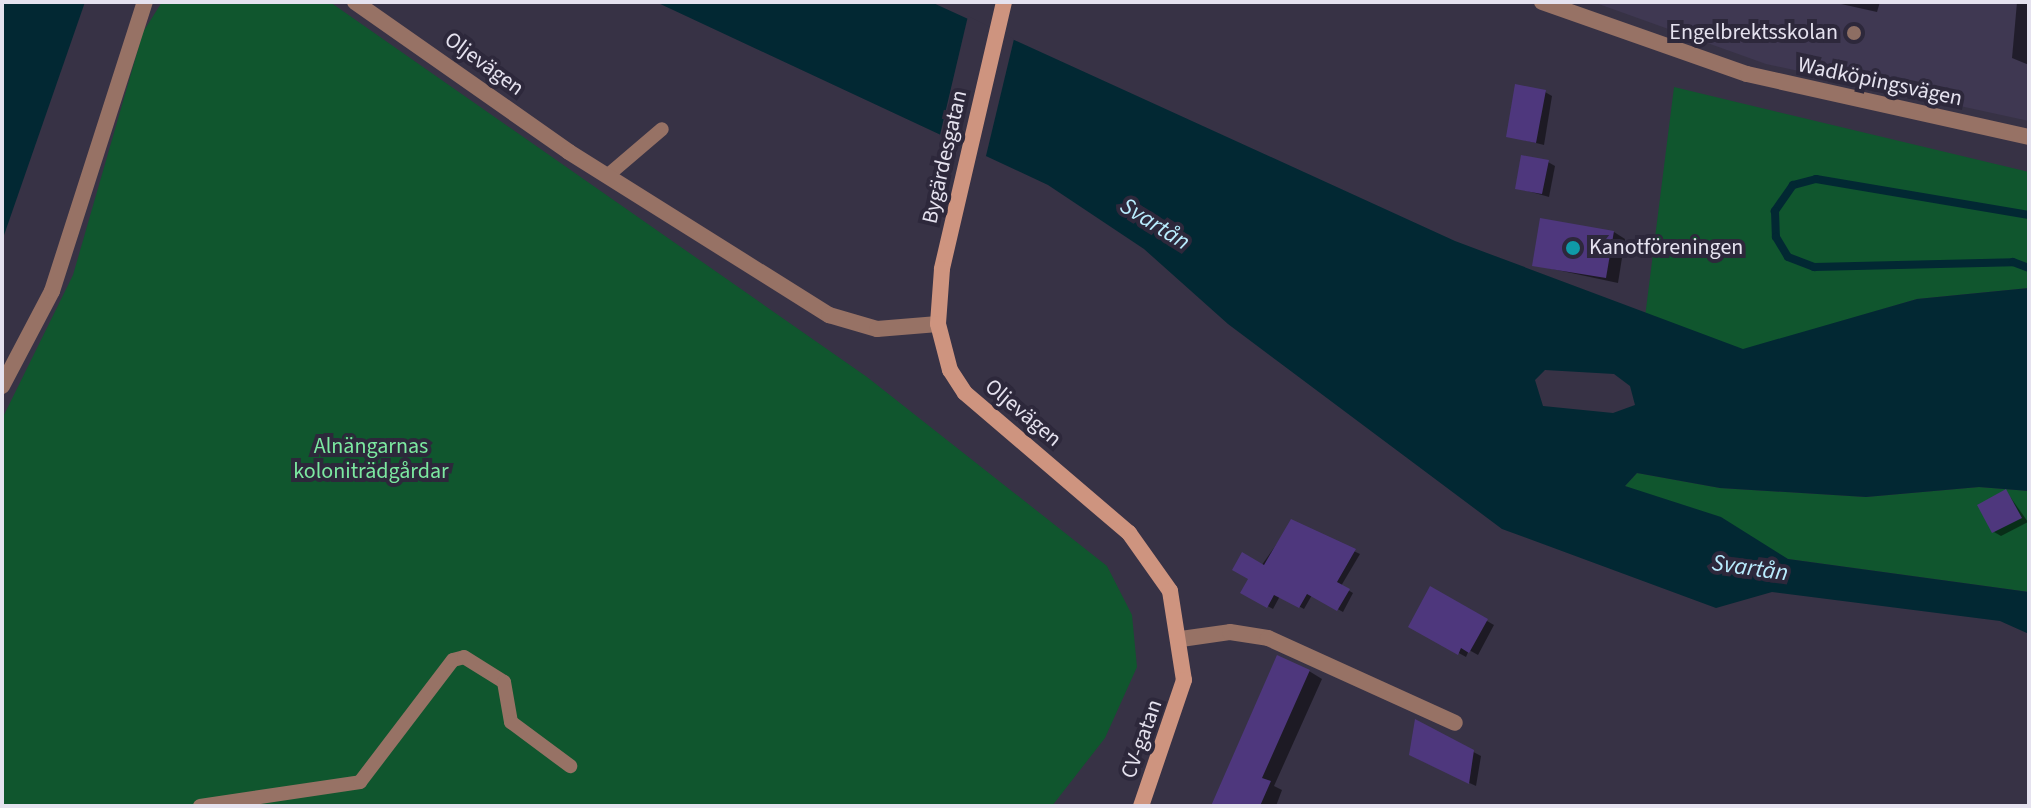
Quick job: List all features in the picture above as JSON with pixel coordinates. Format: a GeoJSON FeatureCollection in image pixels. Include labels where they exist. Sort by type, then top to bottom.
{"type":"FeatureCollection","features":[{"type":"Feature","properties":{"kind":"street"},"geometry":{"type":"LineString","coordinates":[[2,386],[52,291],[145,2]]}},
{"type":"Feature","properties":{"kind":"street","name":"Oljevägen"},"geometry":{"type":"LineString","coordinates":[[355,2],[607,176],[829,315],[877,329],[938,324],[950,370],[965,393],[1129,533],[1153,562],[1170,591],[1181,639]]}},
{"type":"Feature","properties":{"kind":"street","name":"Bygärdesgatan"},"geometry":{"type":"LineString","coordinates":[[938,324],[956,211],[1004,2]]}},
{"type":"Feature","properties":{"kind":"street","name":"Wadköpingsvägen"},"geometry":{"type":"LineString","coordinates":[[1542,2],[1747,74],[2029,137]]}},
{"type":"Feature","properties":{"kind":"street"},"geometry":{"type":"LineString","coordinates":[[1181,639],[1230,632],[1268,638],[1455,723]]}},
{"type":"Feature","properties":{"kind":"street","name":"CV-gatan"},"geometry":{"type":"LineString","coordinates":[[1141,806],[1179,709],[1181,639]]}},
{"type":"Feature","properties":{"kind":"lane"},"geometry":{"type":"LineString","coordinates":[[607,176],[662,129]]}},
{"type":"Feature","properties":{"kind":"lane"},"geometry":{"type":"LineString","coordinates":[[200,806],[360,782],[453,660],[464,657],[504,682],[511,722],[570,766]]}},
{"type":"Feature","properties":{"kind":"shaded area","name":"Engelbrektsskolan"},"geometry":{"type":"Polygon","coordinates":[[[1593,2],[2029,2],[2029,121],[1766,64],[1593,2]]]}},
{"type":"Feature","properties":{"kind":"green space","name":"Alnängarnas koloniträdgårdar"},"geometry":{"type":"Polygon","coordinates":[[[162,2],[330,2],[867,377],[1107,566],[1132,615],[1137,667],[1105,738],[1052,806],[2,806],[2,419],[73,275],[143,32],[162,2]]]}},
{"type":"Feature","properties":{"kind":"green space"},"geometry":{"type":"Polygon","coordinates":[[[1674,87],[2029,172],[2029,288],[1917,299],[1741,351],[1645,317],[1674,87]]]}},
{"type":"Feature","properties":{"kind":"green space"},"geometry":{"type":"Polygon","coordinates":[[[1637,473],[1720,488],[1866,497],[1979,487],[2029,491],[2029,592],[1788,559],[1625,486],[1637,473]]]}},
{"type":"Feature","properties":{"kind":"water"},"geometry":{"type":"Polygon","coordinates":[[[2,2],[85,2],[2,241],[2,2]]]}},
{"type":"Feature","properties":{"kind":"water","name":"Svartån"},"geometry":{"type":"Polygon","coordinates":[[[656,2],[931,2],[1455,241],[1743,349],[1917,299],[2029,288],[2029,491],[1979,487],[1866,497],[1720,488],[1637,473],[1625,486],[1721,517],[1788,559],[2029,592],[2029,634],[2000,621],[1772,592],[1716,608],[1502,529],[1228,324],[1144,249],[1048,185],[656,2]],[[1545,370],[1535,380],[1543,406],[1613,413],[1635,405],[1630,386],[1614,374],[1545,370]]]}},
{"type":"Feature","properties":{"kind":"pier"},"geometry":{"type":"Polygon","coordinates":[[[968,16],[1014,39],[985,160],[939,139],[968,16]]]}},
{"type":"Feature","properties":{"kind":"building"},"geometry":{"type":"Polygon","coordinates":[[[1515,84],[1546,90],[1536,143],[1506,137],[1515,84]]]}},
{"type":"Feature","properties":{"kind":"building"},"geometry":{"type":"Polygon","coordinates":[[[1521,155],[1549,160],[1542,194],[1515,189],[1521,155]]]}},
{"type":"Feature","properties":{"kind":"building","name":"Kanotföreningen"},"geometry":{"type":"Polygon","coordinates":[[[1540,218],[1614,231],[1606,278],[1532,266],[1540,218]]]}},
{"type":"Feature","properties":{"kind":"building"},"geometry":{"type":"Polygon","coordinates":[[[2006,489],[2022,518],[1992,533],[1977,505],[2006,489]]]}},
{"type":"Feature","properties":{"kind":"building"},"geometry":{"type":"Polygon","coordinates":[[[1291,519],[1356,549],[1337,582],[1350,589],[1337,611],[1307,594],[1299,608],[1274,595],[1267,608],[1240,593],[1248,579],[1232,570],[1242,552],[1264,565],[1291,519]]]}},
{"type":"Feature","properties":{"kind":"building"},"geometry":{"type":"Polygon","coordinates":[[[1430,586],[1488,619],[1469,653],[1461,648],[1458,655],[1408,627],[1430,586]]]}},
{"type":"Feature","properties":{"kind":"building"},"geometry":{"type":"Polygon","coordinates":[[[1277,655],[1310,670],[1262,778],[1271,781],[1260,806],[1211,806],[1277,655]]]}},
{"type":"Feature","properties":{"kind":"building"},"geometry":{"type":"Polygon","coordinates":[[[1415,719],[1474,750],[1469,784],[1409,755],[1415,719]]]}},
{"type":"Feature","properties":{"kind":"waterway"},"geometry":{"type":"LineString","coordinates":[[2029,215],[1816,179],[1793,185],[1775,211],[1776,237],[1788,257],[1814,267],[2013,262],[2029,268]]}},
{"type":"Feature","properties":{"kind":"place","name":"Engelbrektsskolan"},"geometry":{"type":"Point","coordinates":[1854,33]}},
{"type":"Feature","properties":{"kind":"place","name":"Kanotföreningen"},"geometry":{"type":"Point","coordinates":[1573,248]}}]}
